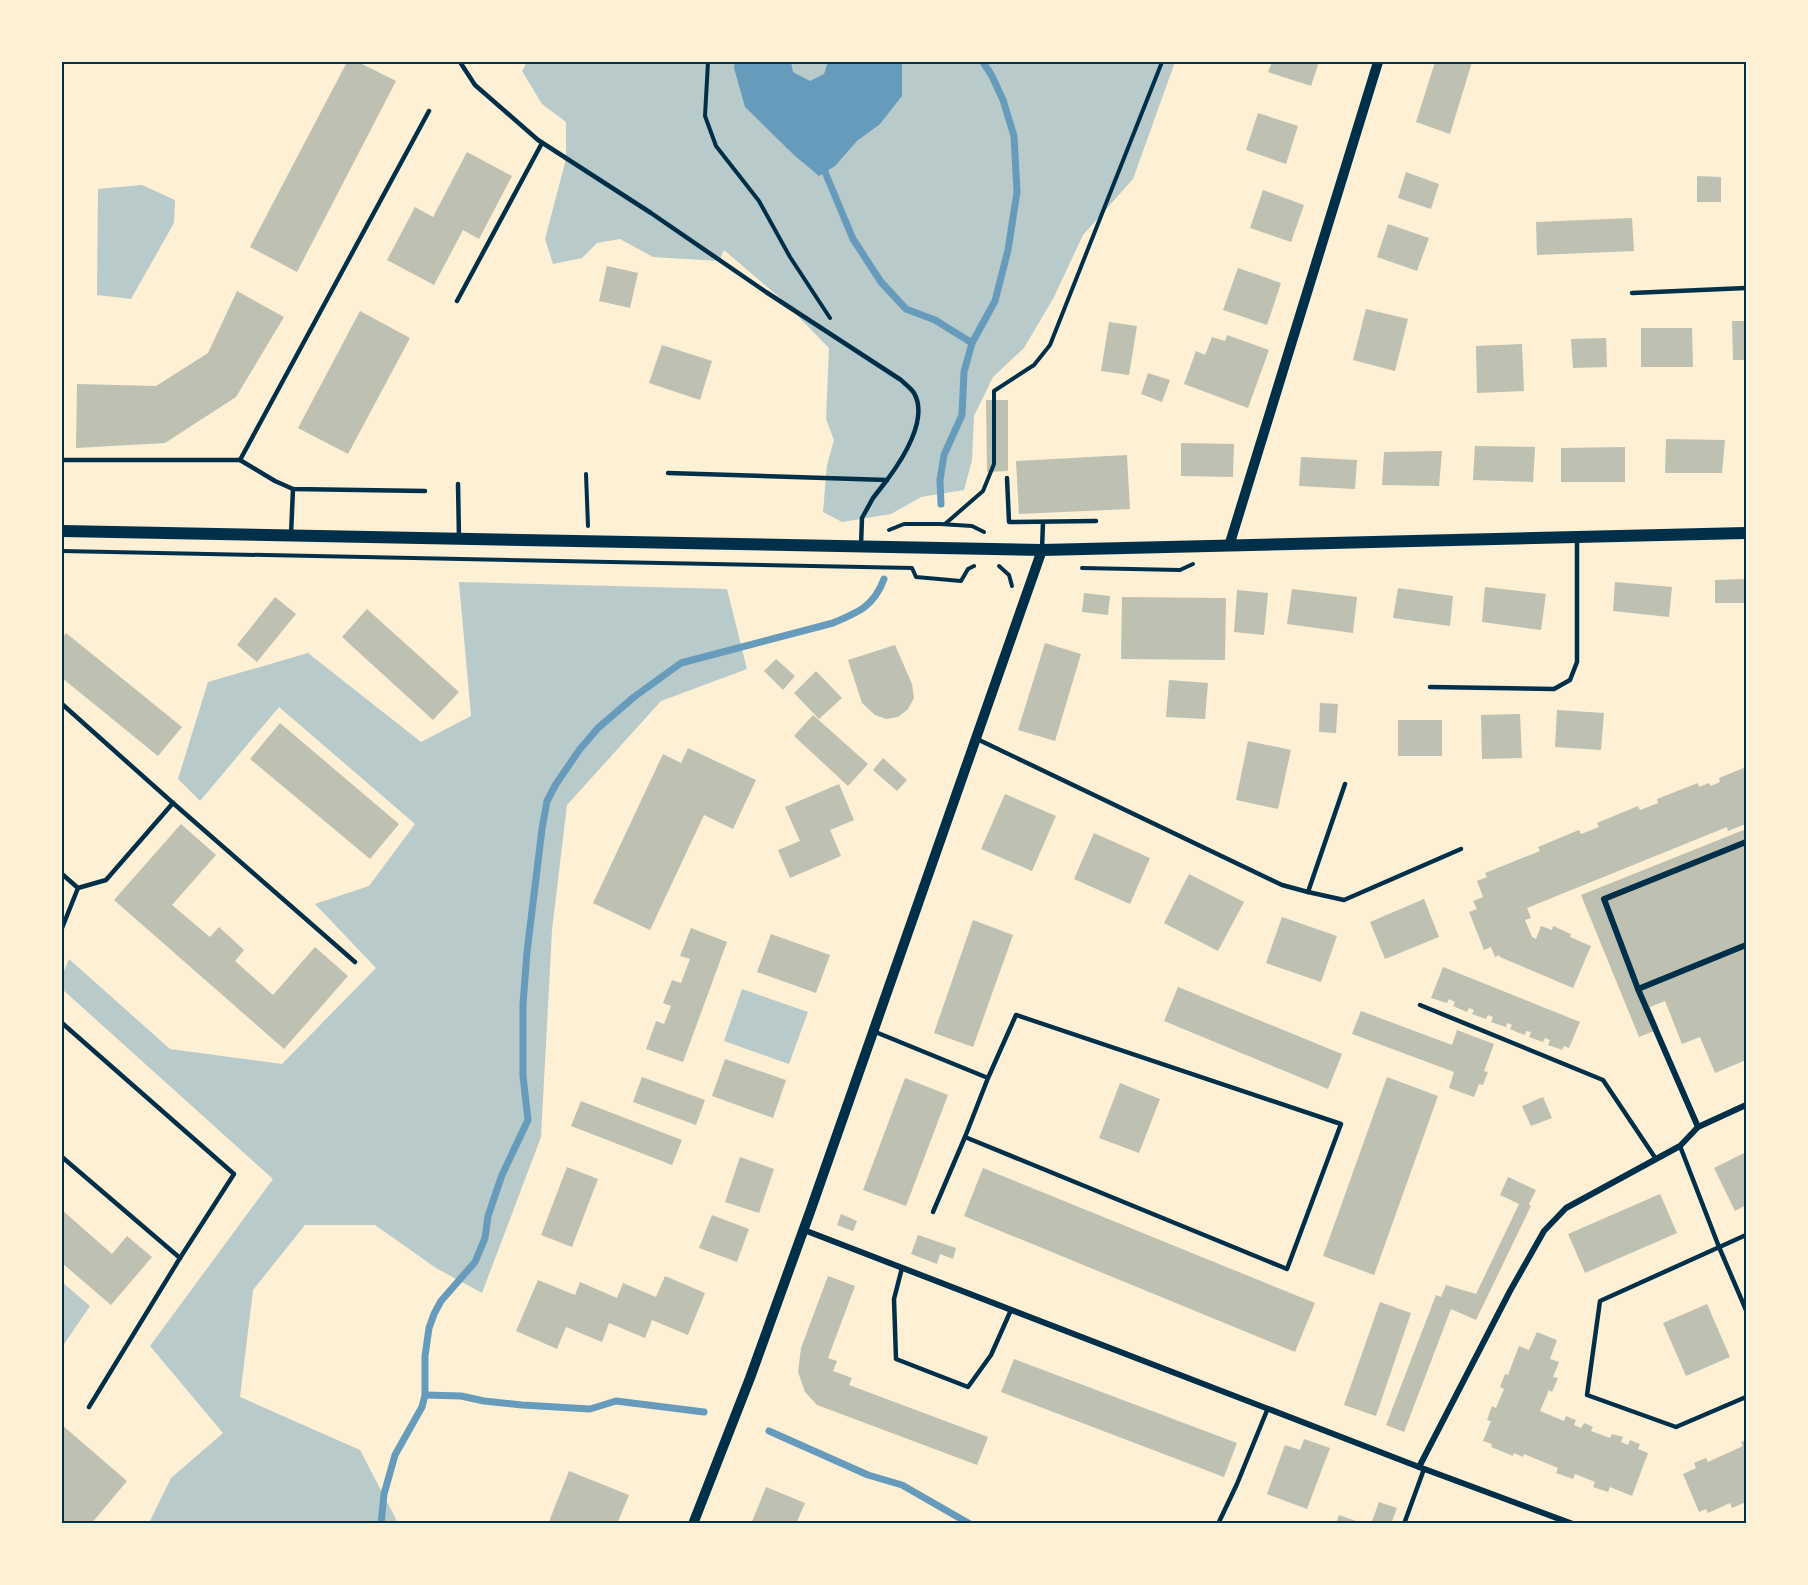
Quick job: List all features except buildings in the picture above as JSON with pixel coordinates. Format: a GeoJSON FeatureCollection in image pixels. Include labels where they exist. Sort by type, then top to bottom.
{"type":"FeatureCollection","features":[{"type":"Feature","properties":{"kind":"main road"},"geometry":{"type":"LineString","coordinates":[[62,531],[1042,550],[1746,533]]}},
{"type":"Feature","properties":{"kind":"street"},"geometry":{"type":"LineString","coordinates":[[1229,546],[1378,62]]}},
{"type":"Feature","properties":{"kind":"street"},"geometry":{"type":"LineString","coordinates":[[693,1524],[804,1230],[1042,550]]}},
{"type":"Feature","properties":{"kind":"street"},"geometry":{"type":"LineString","coordinates":[[1698,1127],[1638,989],[1604,899],[1746,842]]}},
{"type":"Feature","properties":{"kind":"street"},"geometry":{"type":"LineString","coordinates":[[1638,989],[1746,945]]}},
{"type":"Feature","properties":{"kind":"street"},"geometry":{"type":"LineString","coordinates":[[1422,1468],[1510,1291],[1544,1231],[1566,1208],[1680,1146],[1698,1127],[1746,1105]]}},
{"type":"Feature","properties":{"kind":"street"},"geometry":{"type":"LineString","coordinates":[[804,1230],[1573,1524]]}},
{"type":"Feature","properties":{"kind":"lane"},"geometry":{"type":"LineString","coordinates":[[460,62],[475,85],[543,143],[901,380],[915,394],[918,410],[914,433],[902,460],[873,498],[862,518],[861,546]]}},
{"type":"Feature","properties":{"kind":"lane"},"geometry":{"type":"LineString","coordinates":[[240,460],[429,111]]}},
{"type":"Feature","properties":{"kind":"lane"},"geometry":{"type":"LineString","coordinates":[[457,301],[543,143]]}},
{"type":"Feature","properties":{"kind":"lane"},"geometry":{"type":"LineString","coordinates":[[1632,293],[1746,288]]}},
{"type":"Feature","properties":{"kind":"lane"},"geometry":{"type":"LineString","coordinates":[[62,460],[240,460],[275,482],[293,489],[425,492]]}},
{"type":"Feature","properties":{"kind":"lane"},"geometry":{"type":"LineString","coordinates":[[668,473],[887,480]]}},
{"type":"Feature","properties":{"kind":"lane"},"geometry":{"type":"LineString","coordinates":[[1007,478],[1009,522],[1095,521]]}},
{"type":"Feature","properties":{"kind":"lane"},"geometry":{"type":"LineString","coordinates":[[458,484],[459,538]]}},
{"type":"Feature","properties":{"kind":"lane"},"geometry":{"type":"LineString","coordinates":[[291,535],[293,489]]}},
{"type":"Feature","properties":{"kind":"lane"},"geometry":{"type":"LineString","coordinates":[[1042,550],[1043,522]]}},
{"type":"Feature","properties":{"kind":"lane"},"geometry":{"type":"LineString","coordinates":[[1430,687],[1554,689],[1570,680],[1577,662],[1577,538]]}},
{"type":"Feature","properties":{"kind":"lane"},"geometry":{"type":"LineString","coordinates":[[62,704],[355,962]]}},
{"type":"Feature","properties":{"kind":"lane"},"geometry":{"type":"LineString","coordinates":[[977,739],[1282,885],[1308,892],[1344,900],[1461,849]]}},
{"type":"Feature","properties":{"kind":"lane"},"geometry":{"type":"LineString","coordinates":[[1308,892],[1345,784]]}},
{"type":"Feature","properties":{"kind":"lane"},"geometry":{"type":"LineString","coordinates":[[78,888],[106,880],[173,802]]}},
{"type":"Feature","properties":{"kind":"lane"},"geometry":{"type":"LineString","coordinates":[[62,874],[78,888]]}},
{"type":"Feature","properties":{"kind":"lane"},"geometry":{"type":"LineString","coordinates":[[62,928],[78,888]]}},
{"type":"Feature","properties":{"kind":"lane"},"geometry":{"type":"LineString","coordinates":[[1420,1005],[1603,1080],[1656,1159]]}},
{"type":"Feature","properties":{"kind":"lane"},"geometry":{"type":"LineString","coordinates":[[933,1212],[988,1078],[1016,1015],[1341,1124],[1287,1269],[964,1137]]}},
{"type":"Feature","properties":{"kind":"lane"},"geometry":{"type":"LineString","coordinates":[[62,1023],[234,1174],[89,1407]]}},
{"type":"Feature","properties":{"kind":"lane"},"geometry":{"type":"LineString","coordinates":[[873,1031],[988,1078]]}},
{"type":"Feature","properties":{"kind":"lane"},"geometry":{"type":"LineString","coordinates":[[1680,1146],[1746,1310]]}},
{"type":"Feature","properties":{"kind":"lane"},"geometry":{"type":"LineString","coordinates":[[62,1157],[180,1258]]}},
{"type":"Feature","properties":{"kind":"lane"},"geometry":{"type":"LineString","coordinates":[[1746,1235],[1600,1301],[1587,1395],[1676,1427],[1746,1397]]}},
{"type":"Feature","properties":{"kind":"lane"},"geometry":{"type":"LineString","coordinates":[[902,1268],[894,1299],[896,1359],[968,1387],[991,1355],[1011,1310]]}},
{"type":"Feature","properties":{"kind":"lane"},"geometry":{"type":"LineString","coordinates":[[1218,1524],[1268,1408]]}},
{"type":"Feature","properties":{"kind":"lane"},"geometry":{"type":"LineString","coordinates":[[1404,1524],[1422,1468]]}},
{"type":"Feature","properties":{"kind":"path"},"geometry":{"type":"LineString","coordinates":[[708,62],[705,116],[716,146],[759,201],[790,257],[849,346]]}},
{"type":"Feature","properties":{"kind":"path"},"geometry":{"type":"LineString","coordinates":[[944,525],[983,491],[994,464],[994,391],[1035,365],[1050,345],[1162,62]]}},
{"type":"Feature","properties":{"kind":"path"},"geometry":{"type":"LineString","coordinates":[[586,474],[588,526]]}},
{"type":"Feature","properties":{"kind":"path"},"geometry":{"type":"LineString","coordinates":[[904,524],[972,526]]}},
{"type":"Feature","properties":{"kind":"path"},"geometry":{"type":"LineString","coordinates":[[62,551],[912,568],[916,577],[961,581],[968,569],[978,564]]}},
{"type":"Feature","properties":{"kind":"path"},"geometry":{"type":"LineString","coordinates":[[989,565],[1000,566],[1010,575],[1014,591]]}},
{"type":"Feature","properties":{"kind":"path"},"geometry":{"type":"LineString","coordinates":[[1072,567],[1180,570]]}},
{"type":"Feature","properties":{"kind":"shaded area"},"geometry":{"type":"Polygon","coordinates":[[[527,62],[1175,62],[1133,179],[1083,235],[1054,297],[1024,348],[993,377],[974,416],[972,460],[964,490],[921,497],[891,514],[842,522],[823,512],[827,465],[834,440],[826,419],[829,348],[779,297],[724,250],[719,261],[653,257],[620,239],[597,243],[582,258],[553,264],[545,239],[566,159],[566,122],[542,104],[522,71],[527,62]]]}},
{"type":"Feature","properties":{"kind":"shaded area"},"geometry":{"type":"Polygon","coordinates":[[[142,185],[175,200],[174,223],[131,299],[97,295],[98,189],[142,185]]]}},
{"type":"Feature","properties":{"kind":"shaded area"},"geometry":{"type":"Polygon","coordinates":[[[459,582],[727,589],[747,669],[661,701],[567,805],[552,930],[541,1137],[482,1293],[436,1268],[375,1225],[305,1225],[253,1290],[240,1397],[360,1450],[398,1523],[149,1523],[171,1478],[223,1433],[150,1346],[273,1179],[62,989],[62,976],[69,959],[170,1049],[282,1064],[376,968],[315,904],[369,886],[415,824],[279,707],[200,801],[178,779],[208,682],[308,653],[421,742],[471,716],[459,582]]]}},
{"type":"Feature","properties":{"kind":"shaded area"},"geometry":{"type":"Polygon","coordinates":[[[742,989],[808,1012],[789,1064],[724,1041],[742,989]]]}},
{"type":"Feature","properties":{"kind":"shaded area"},"geometry":{"type":"Polygon","coordinates":[[[62,1282],[90,1306],[62,1347],[62,1282]]]}},
{"type":"Feature","properties":{"kind":"water"},"geometry":{"type":"Polygon","coordinates":[[[735,62],[791,62],[793,72],[810,81],[824,74],[828,62],[902,62],[902,96],[880,124],[857,141],[835,166],[819,176],[745,107],[734,68],[735,62]]]}},
{"type":"Feature","properties":{"kind":"waterway"},"geometry":{"type":"LineString","coordinates":[[941,504],[940,480],[944,455],[962,415],[964,372],[972,343],[995,301],[1008,250],[1017,192],[1014,136],[1003,100],[983,62]]}},
{"type":"Feature","properties":{"kind":"waterway"},"geometry":{"type":"LineString","coordinates":[[825,172],[853,239],[881,282],[906,309],[935,320],[972,343]]}},
{"type":"Feature","properties":{"kind":"waterway"},"geometry":{"type":"LineString","coordinates":[[381,1524],[384,1494],[395,1455],[422,1407],[425,1395],[425,1356],[429,1328],[434,1314],[441,1301],[475,1262],[485,1238],[488,1216],[502,1175],[528,1120],[523,1076],[523,1004],[527,952],[542,829],[547,801],[556,784],[580,749],[598,728],[634,697],[681,663],[833,623],[851,615],[870,602],[884,579]]}},
{"type":"Feature","properties":{"kind":"waterway"},"geometry":{"type":"LineString","coordinates":[[425,1395],[461,1396],[522,1405],[590,1409],[616,1401],[704,1412]]}},
{"type":"Feature","properties":{"kind":"waterway"},"geometry":{"type":"LineString","coordinates":[[769,1431],[868,1475],[902,1485],[970,1524]]}}]}
